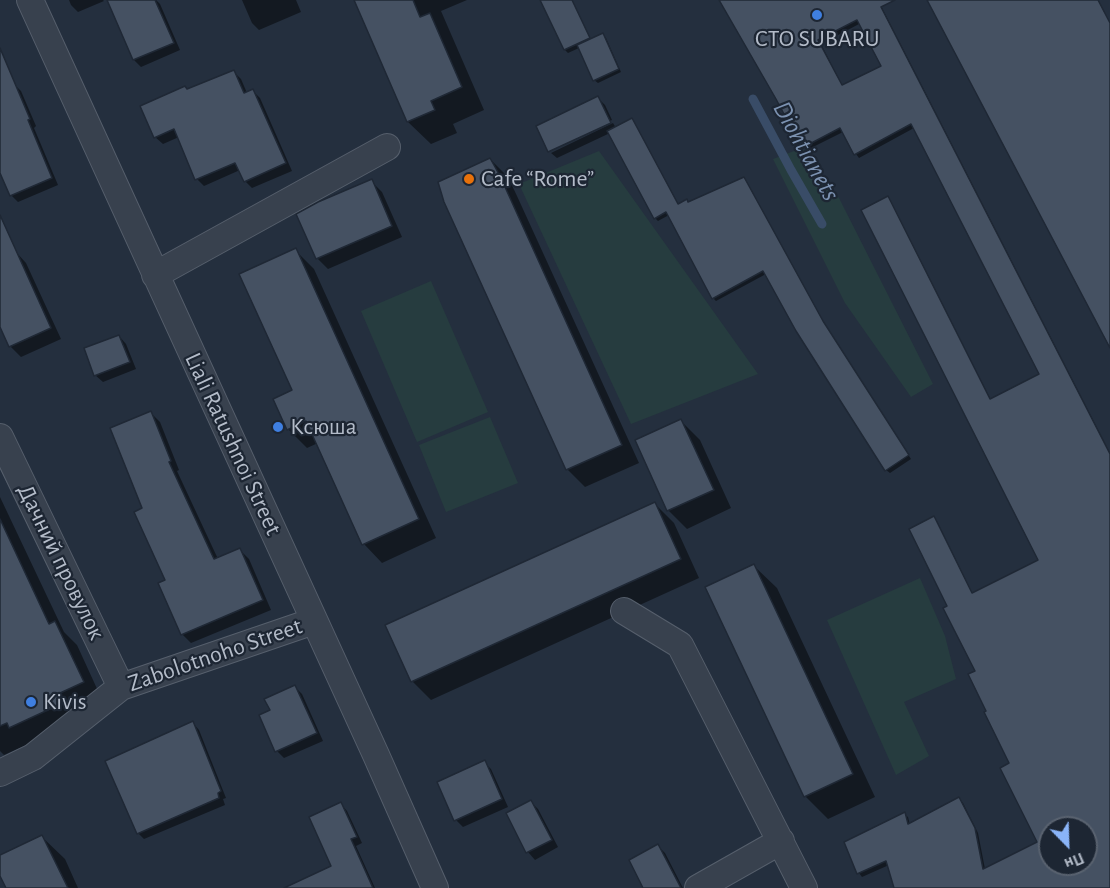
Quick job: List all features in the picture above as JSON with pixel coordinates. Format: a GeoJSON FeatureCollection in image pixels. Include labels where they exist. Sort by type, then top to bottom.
{"type":"FeatureCollection","features":[{"type":"Feature","properties":{"kind":"street","name":"Liali Ratushnoi Street"},"geometry":{"type":"LineString","coordinates":[[30,0],[435,888]]}},
{"type":"Feature","properties":{"kind":"street"},"geometry":{"type":"LineString","coordinates":[[155,275],[387,147]]}},
{"type":"Feature","properties":{"kind":"street","name":"Дачний провулок"},"geometry":{"type":"LineString","coordinates":[[0,437],[121,687]]}},
{"type":"Feature","properties":{"kind":"street"},"geometry":{"type":"LineString","coordinates":[[624,611],[680,645],[804,888]]}},
{"type":"Feature","properties":{"kind":"street","name":"Zabolotnoho Street"},"geometry":{"type":"LineString","coordinates":[[0,773],[33,758],[121,687],[314,621]]}},
{"type":"Feature","properties":{"kind":"street"},"geometry":{"type":"LineString","coordinates":[[698,888],[780,841]]}},
{"type":"Feature","properties":{"kind":"green space"},"geometry":{"type":"Polygon","coordinates":[[[802,148],[839,198],[933,384],[911,397],[845,303],[773,159],[802,148]]]}},
{"type":"Feature","properties":{"kind":"green space"},"geometry":{"type":"Polygon","coordinates":[[[599,151],[758,374],[631,424],[519,184],[599,151]]]}},
{"type":"Feature","properties":{"kind":"green space"},"geometry":{"type":"Polygon","coordinates":[[[431,281],[488,412],[417,442],[361,311],[431,281]]]}},
{"type":"Feature","properties":{"kind":"green space"},"geometry":{"type":"Polygon","coordinates":[[[490,417],[518,483],[446,512],[419,445],[490,417]]]}},
{"type":"Feature","properties":{"kind":"green space"},"geometry":{"type":"Polygon","coordinates":[[[920,578],[945,636],[956,679],[904,702],[929,756],[896,775],[827,620],[920,578]]]}},
{"type":"Feature","properties":{"kind":"building"},"geometry":{"type":"Polygon","coordinates":[[[107,0],[155,0],[174,43],[133,60],[107,0]]]}},
{"type":"Feature","properties":{"kind":"building"},"geometry":{"type":"Polygon","coordinates":[[[354,0],[413,0],[420,17],[430,13],[462,87],[431,101],[435,110],[407,122],[354,0]]]}},
{"type":"Feature","properties":{"kind":"building"},"geometry":{"type":"Polygon","coordinates":[[[540,0],[572,0],[590,38],[564,50],[540,0]]]}},
{"type":"Feature","properties":{"kind":"building"},"geometry":{"type":"Polygon","coordinates":[[[719,0],[895,0],[881,7],[1110,454],[1110,888],[894,888],[886,861],[857,874],[844,842],[905,812],[908,824],[959,797],[975,828],[983,869],[1037,842],[1000,768],[1009,763],[968,674],[975,671],[943,608],[947,606],[909,529],[934,516],[972,593],[1038,560],[861,210],[888,196],[990,399],[1039,374],[911,124],[854,155],[840,128],[802,148],[719,0]],[[857,20],[818,40],[842,85],[881,66],[857,20]]]}},
{"type":"Feature","properties":{"kind":"building"},"geometry":{"type":"Polygon","coordinates":[[[927,0],[1098,0],[1110,23],[1110,348],[927,0]]]}},
{"type":"Feature","properties":{"kind":"building"},"geometry":{"type":"Polygon","coordinates":[[[603,33],[619,69],[593,81],[577,45],[603,33]]]}},
{"type":"Feature","properties":{"kind":"building"},"geometry":{"type":"Polygon","coordinates":[[[0,48],[52,178],[10,196],[0,173],[0,48]]]}},
{"type":"Feature","properties":{"kind":"building"},"geometry":{"type":"Polygon","coordinates":[[[234,70],[244,93],[253,89],[286,163],[244,182],[235,163],[195,180],[174,129],[154,138],[140,106],[185,86],[187,89],[234,70]]]}},
{"type":"Feature","properties":{"kind":"building"},"geometry":{"type":"Polygon","coordinates":[[[598,96],[611,123],[548,152],[536,126],[598,96]]]}},
{"type":"Feature","properties":{"kind":"building"},"geometry":{"type":"Polygon","coordinates":[[[632,118],[678,204],[687,199],[688,202],[744,177],[823,321],[909,455],[885,471],[796,331],[763,271],[712,299],[666,212],[654,219],[607,131],[632,118]]]}},
{"type":"Feature","properties":{"kind":"building"},"geometry":{"type":"Polygon","coordinates":[[[490,158],[622,445],[566,470],[444,202],[438,182],[490,158]]]}},
{"type":"Feature","properties":{"kind":"building"},"geometry":{"type":"Polygon","coordinates":[[[372,179],[392,226],[316,259],[296,214],[372,179]]]}},
{"type":"Feature","properties":{"kind":"building"},"geometry":{"type":"Polygon","coordinates":[[[0,215],[51,328],[9,347],[0,327],[0,215]]]}},
{"type":"Feature","properties":{"kind":"building"},"geometry":{"type":"Polygon","coordinates":[[[296,248],[419,519],[362,545],[306,421],[287,430],[273,399],[292,390],[239,274],[296,248]]]}},
{"type":"Feature","properties":{"kind":"building"},"geometry":{"type":"Polygon","coordinates":[[[119,335],[130,362],[94,376],[84,348],[119,335]]]}},
{"type":"Feature","properties":{"kind":"building"},"geometry":{"type":"Polygon","coordinates":[[[151,411],[171,461],[169,462],[214,559],[240,548],[263,600],[181,635],[158,583],[165,580],[134,512],[142,508],[110,428],[151,411]]]}},
{"type":"Feature","properties":{"kind":"building"},"geometry":{"type":"Polygon","coordinates":[[[681,419],[714,490],[667,511],[635,440],[681,419]]]}},
{"type":"Feature","properties":{"kind":"building"},"geometry":{"type":"Polygon","coordinates":[[[655,502],[681,559],[411,682],[385,625],[655,502]]]}},
{"type":"Feature","properties":{"kind":"building"},"geometry":{"type":"Polygon","coordinates":[[[0,519],[49,624],[55,621],[84,682],[58,694],[63,703],[9,728],[7,723],[0,726],[0,519]]]}},
{"type":"Feature","properties":{"kind":"building"},"geometry":{"type":"Polygon","coordinates":[[[754,564],[853,774],[804,797],[705,587],[754,564]]]}},
{"type":"Feature","properties":{"kind":"building"},"geometry":{"type":"Polygon","coordinates":[[[295,685],[317,733],[275,752],[259,715],[270,710],[264,699],[295,685]]]}},
{"type":"Feature","properties":{"kind":"building"},"geometry":{"type":"Polygon","coordinates":[[[193,721],[221,791],[218,793],[219,798],[137,834],[105,761],[193,721]]]}},
{"type":"Feature","properties":{"kind":"building"},"geometry":{"type":"Polygon","coordinates":[[[485,760],[502,799],[454,821],[437,782],[485,760]]]}},
{"type":"Feature","properties":{"kind":"building"},"geometry":{"type":"Polygon","coordinates":[[[531,800],[552,840],[526,853],[506,813],[531,800]]]}},
{"type":"Feature","properties":{"kind":"building"},"geometry":{"type":"Polygon","coordinates":[[[341,802],[357,837],[351,839],[373,888],[284,888],[331,866],[309,817],[341,802]]]}},
{"type":"Feature","properties":{"kind":"building"},"geometry":{"type":"Polygon","coordinates":[[[42,835],[68,888],[6,888],[0,876],[0,855],[42,835]]]}},
{"type":"Feature","properties":{"kind":"building"},"geometry":{"type":"Polygon","coordinates":[[[658,844],[681,888],[643,888],[629,860],[658,844]]]}},
{"type":"Feature","properties":{"kind":"waterway","name":"Diohtianets"},"geometry":{"type":"LineString","coordinates":[[753,99],[822,224]]}},
{"type":"Feature","properties":{"kind":"place","name":"СТО SUBARU"},"geometry":{"type":"Point","coordinates":[817,15]}},
{"type":"Feature","properties":{"kind":"place","name":"Cafe “Rome”"},"geometry":{"type":"Point","coordinates":[469,179]}},
{"type":"Feature","properties":{"kind":"place","name":"Ксюша"},"geometry":{"type":"Point","coordinates":[278,427]}},
{"type":"Feature","properties":{"kind":"place","name":"Kivis"},"geometry":{"type":"Point","coordinates":[31,702]}}]}
